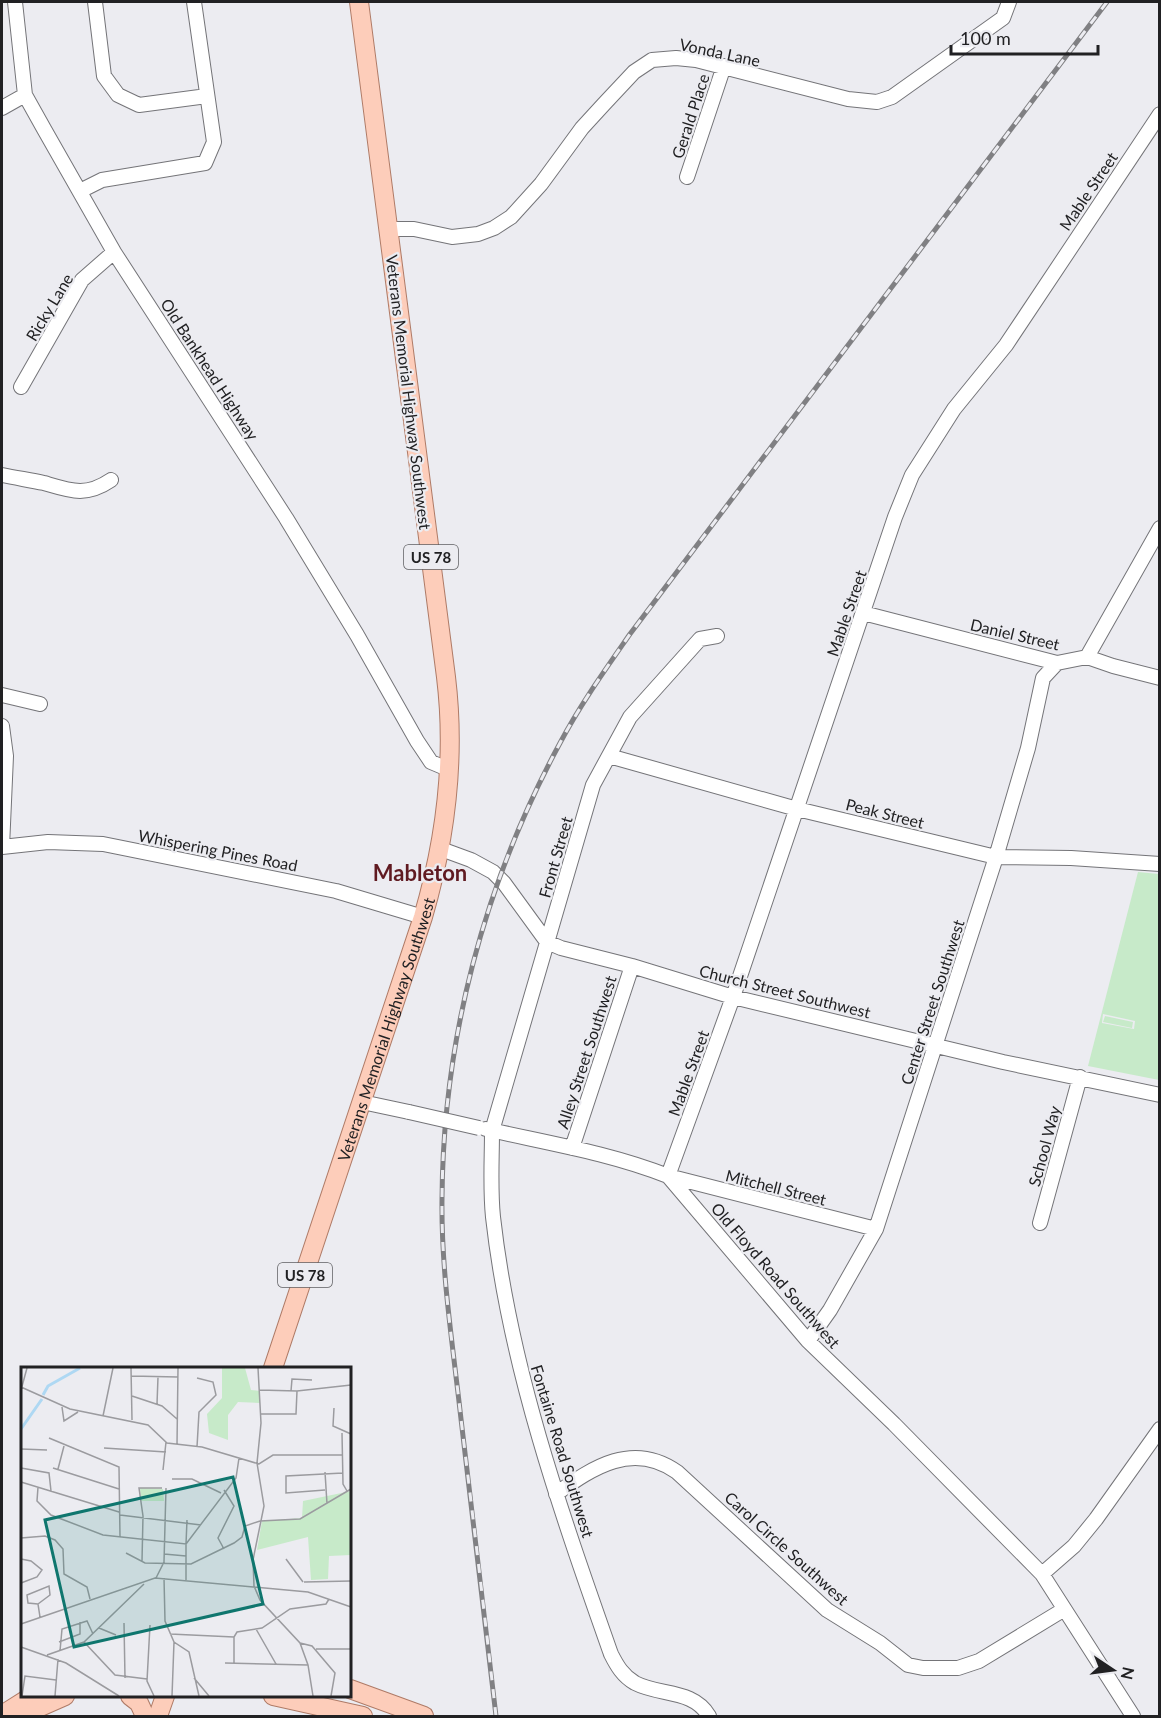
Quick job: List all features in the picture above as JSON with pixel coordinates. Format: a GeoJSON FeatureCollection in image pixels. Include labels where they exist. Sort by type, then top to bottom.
{"type":"FeatureCollection","features":[{"type":"Feature","properties":{"kind":"main road","name":"Veterans Memorial Highway Southwest"},"geometry":{"type":"LineString","coordinates":[[273,1367],[423,917],[441,849],[450,770],[446,677],[359,2]]}},
{"type":"Feature","properties":{"kind":"main road"},"geometry":{"type":"LineString","coordinates":[[351,1689],[424,1716]]}},
{"type":"Feature","properties":{"kind":"main road"},"geometry":{"type":"LineString","coordinates":[[2,1715],[29,1697]]}},
{"type":"Feature","properties":{"kind":"main road"},"geometry":{"type":"LineString","coordinates":[[25,1716],[61,1697]]}},
{"type":"Feature","properties":{"kind":"main road"},"geometry":{"type":"LineString","coordinates":[[132,1697],[139,1703],[145,1716]]}},
{"type":"Feature","properties":{"kind":"main road"},"geometry":{"type":"LineString","coordinates":[[158,1716],[164,1697]]}},
{"type":"Feature","properties":{"kind":"main road"},"geometry":{"type":"LineString","coordinates":[[282,1697],[363,1716]]}},
{"type":"Feature","properties":{"kind":"street","name":"Old Bankhead Highway"},"geometry":{"type":"LineString","coordinates":[[15,2],[25,95],[114,252],[286,518],[357,635],[417,741],[431,762],[450,770]]}},
{"type":"Feature","properties":{"kind":"street"},"geometry":{"type":"LineString","coordinates":[[95,2],[104,76],[118,95],[139,105],[207,96]]}},
{"type":"Feature","properties":{"kind":"street"},"geometry":{"type":"LineString","coordinates":[[80,191],[102,180],[205,163],[214,142],[194,2]]}},
{"type":"Feature","properties":{"kind":"street","name":"Vonda Lane"},"geometry":{"type":"LineString","coordinates":[[388,230],[414,229],[453,237],[478,234],[494,228],[511,217],[541,184],[582,128],[644,63],[660,58],[676,58],[724,66],[812,91],[848,99],[877,102],[885,100],[1003,18],[1009,2]]}},
{"type":"Feature","properties":{"kind":"street","name":"Gerald Place"},"geometry":{"type":"LineString","coordinates":[[687,177],[724,66]]}},
{"type":"Feature","properties":{"kind":"street"},"geometry":{"type":"LineString","coordinates":[[2,108],[25,95]]}},
{"type":"Feature","properties":{"kind":"street","name":"Mable Street"},"geometry":{"type":"LineString","coordinates":[[668,1176],[733,997],[912,475],[954,409],[1006,345],[1160,114]]}},
{"type":"Feature","properties":{"kind":"street","name":"Ricky Lane"},"geometry":{"type":"LineString","coordinates":[[21,387],[82,280],[114,252]]}},
{"type":"Feature","properties":{"kind":"street"},"geometry":{"type":"LineString","coordinates":[[2,475],[70,491],[89,491],[100,488],[111,480]]}},
{"type":"Feature","properties":{"kind":"street"},"geometry":{"type":"LineString","coordinates":[[1160,528],[1087,657],[1160,678]]}},
{"type":"Feature","properties":{"kind":"street","name":"Daniel Street"},"geometry":{"type":"LineString","coordinates":[[863,614],[1058,663],[1087,657]]}},
{"type":"Feature","properties":{"kind":"street","name":"Front Street"},"geometry":{"type":"LineString","coordinates":[[485,1129],[547,942],[593,785],[630,717],[659,682],[700,639],[717,636]]}},
{"type":"Feature","properties":{"kind":"street","name":"Center Street Southwest"},"geometry":{"type":"LineString","coordinates":[[808,1341],[830,1310],[876,1229],[996,857],[1028,748],[1043,678],[1058,663]]}},
{"type":"Feature","properties":{"kind":"street"},"geometry":{"type":"LineString","coordinates":[[2,695],[40,704]]}},
{"type":"Feature","properties":{"kind":"street"},"geometry":{"type":"LineString","coordinates":[[2,726],[6,756],[2,847]]}},
{"type":"Feature","properties":{"kind":"street","name":"Peak Street"},"geometry":{"type":"LineString","coordinates":[[609,756],[797,809],[996,857],[1071,858],[1160,864]]}},
{"type":"Feature","properties":{"kind":"street","name":"Whispering Pines Road"},"geometry":{"type":"LineString","coordinates":[[2,847],[48,842],[103,844],[336,891],[423,917]]}},
{"type":"Feature","properties":{"kind":"street"},"geometry":{"type":"LineString","coordinates":[[441,849],[471,860],[493,872],[504,883],[547,942]]}},
{"type":"Feature","properties":{"kind":"street","name":"Church Street Southwest"},"geometry":{"type":"LineString","coordinates":[[547,942],[733,997],[1012,1064],[1160,1095]]}},
{"type":"Feature","properties":{"kind":"street","name":"Alley Street Southwest"},"geometry":{"type":"LineString","coordinates":[[572,1148],[633,966]]}},
{"type":"Feature","properties":{"kind":"street","name":"School Way"},"geometry":{"type":"LineString","coordinates":[[1040,1223],[1080,1077]]}},
{"type":"Feature","properties":{"kind":"street","name":"Old Floyd Road Southwest"},"geometry":{"type":"LineString","coordinates":[[362,1102],[572,1148],[645,1167],[668,1176],[808,1341],[894,1424],[1042,1574],[1133,1716]]}},
{"type":"Feature","properties":{"kind":"street","name":"Fontaine Road Southwest"},"geometry":{"type":"LineString","coordinates":[[485,1129],[493,1215],[512,1337],[556,1494],[611,1654],[618,1666],[634,1682],[649,1689],[686,1697],[704,1709],[709,1716]]}},
{"type":"Feature","properties":{"kind":"street","name":"Mitchell Street"},"geometry":{"type":"LineString","coordinates":[[668,1176],[876,1229]]}},
{"type":"Feature","properties":{"kind":"street"},"geometry":{"type":"LineString","coordinates":[[1042,1574],[1074,1546],[1157,1439]]}},
{"type":"Feature","properties":{"kind":"street","name":"Carol Circle Southwest"},"geometry":{"type":"LineString","coordinates":[[556,1494],[586,1472],[610,1462],[626,1458],[657,1460],[684,1478],[827,1610],[880,1643],[908,1665],[923,1668],[958,1668],[979,1661],[1063,1610]]}},
{"type":"Feature","properties":{"kind":"green space"},"geometry":{"type":"Polygon","coordinates":[[[1138,872],[1159,874],[1159,1080],[1088,1066],[1138,872]],[[1103,1014],[1102,1023],[1134,1029],[1135,1021],[1103,1014]]]}},
{"type":"Feature","properties":{"kind":"green space"},"geometry":{"type":"Polygon","coordinates":[[[1105,1016],[1133,1022],[1132,1028],[1103,1022],[1105,1016]]]}},
{"type":"Feature","properties":{"kind":"railway"},"geometry":{"type":"LineString","coordinates":[[496,1716],[448,1309],[442,1226],[444,1139],[450,1080],[473,964],[490,907],[533,797],[560,743],[602,674],[1107,2]]}},
{"type":"Feature","properties":{"kind":"district","name":"Mableton"},"geometry":{"type":"Point","coordinates":[420,872]}}]}
